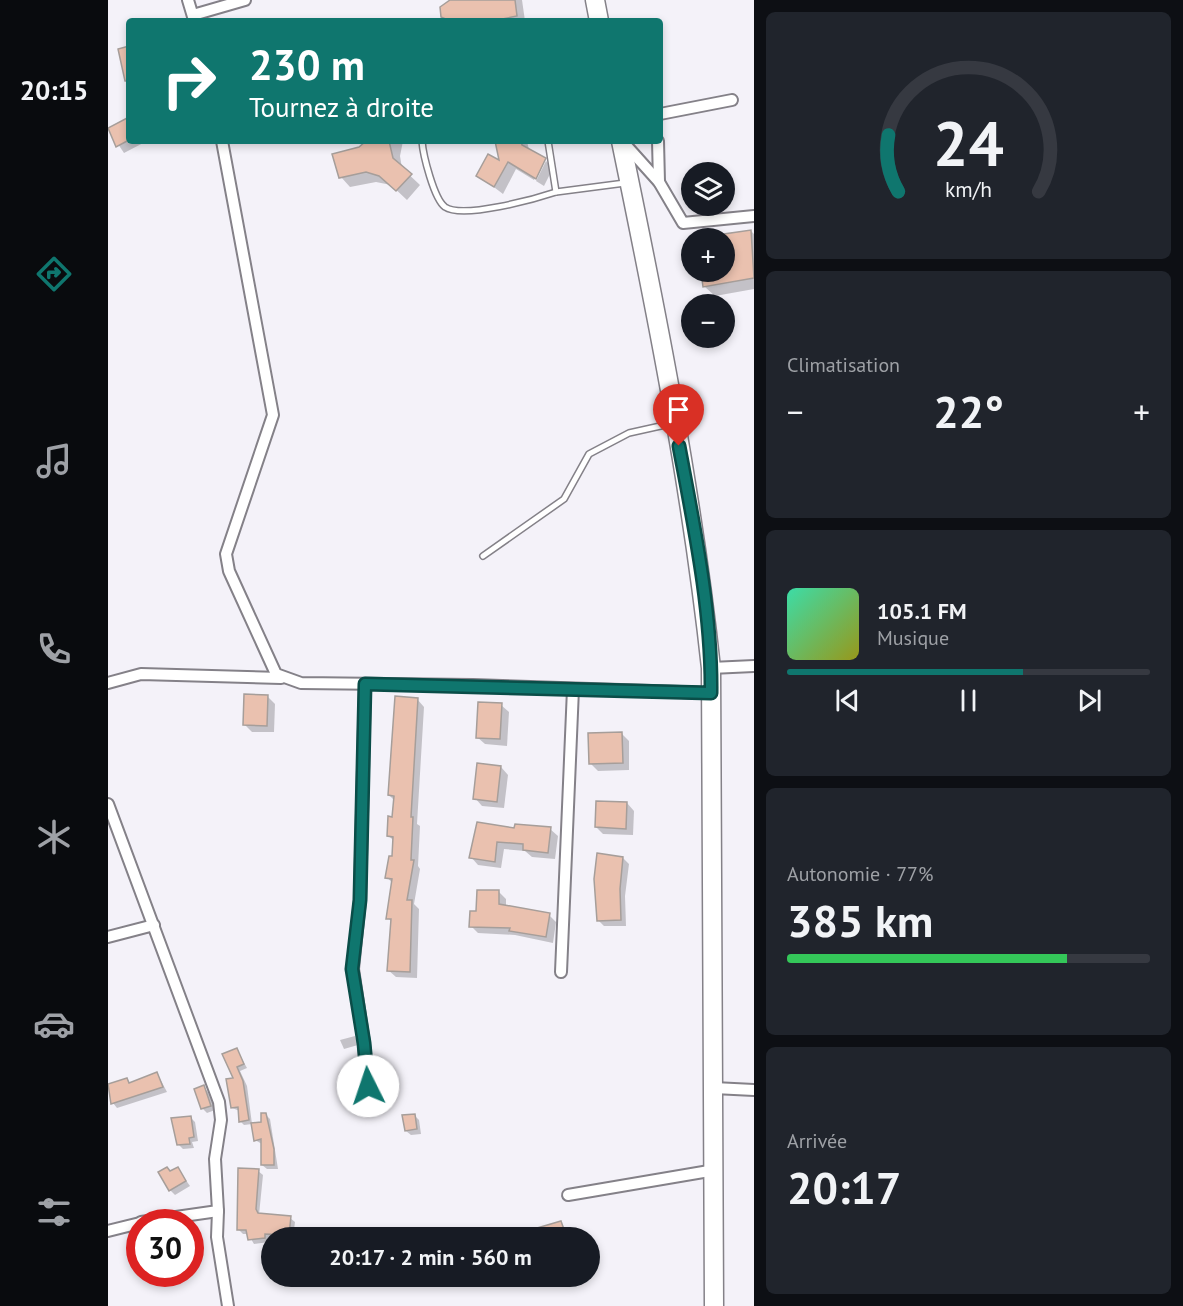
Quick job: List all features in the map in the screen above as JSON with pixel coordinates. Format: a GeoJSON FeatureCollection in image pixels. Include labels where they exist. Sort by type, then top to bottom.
{"type":"FeatureCollection","features":[{"type":"Feature","properties":{"kind":"main road"},"geometry":{"type":"LineString","coordinates":[[595,0],[598,18]]}},
{"type":"Feature","properties":{"kind":"main road"},"geometry":{"type":"LineString","coordinates":[[622,144],[675,422],[701,575],[711,668],[710,867],[715,1170],[714,1306]]}},
{"type":"Feature","properties":{"kind":"street"},"geometry":{"type":"LineString","coordinates":[[188,0],[194,18],[244,0]]}},
{"type":"Feature","properties":{"kind":"street"},"geometry":{"type":"LineString","coordinates":[[663,113],[732,100]]}},
{"type":"Feature","properties":{"kind":"street"},"geometry":{"type":"LineString","coordinates":[[223,144],[273,415],[226,554],[228,571],[265,653],[276,674],[282,678]]}},
{"type":"Feature","properties":{"kind":"street"},"geometry":{"type":"LineString","coordinates":[[624,144],[659,182],[683,223],[754,216]]}},
{"type":"Feature","properties":{"kind":"street"},"geometry":{"type":"LineString","coordinates":[[658,144],[659,182]]}},
{"type":"Feature","properties":{"kind":"street"},"geometry":{"type":"LineString","coordinates":[[711,668],[754,666]]}},
{"type":"Feature","properties":{"kind":"street"},"geometry":{"type":"LineString","coordinates":[[108,683],[141,674],[282,678],[301,683],[711,693]]}},
{"type":"Feature","properties":{"kind":"street"},"geometry":{"type":"LineString","coordinates":[[365,684],[360,900],[352,969],[364,1043],[368,1086]]}},
{"type":"Feature","properties":{"kind":"street"},"geometry":{"type":"LineString","coordinates":[[561,972],[573,689]]}},
{"type":"Feature","properties":{"kind":"street"},"geometry":{"type":"LineString","coordinates":[[108,804],[219,1102],[222,1120],[215,1159],[217,1237],[228,1306]]}},
{"type":"Feature","properties":{"kind":"street"},"geometry":{"type":"LineString","coordinates":[[108,937],[154,925]]}},
{"type":"Feature","properties":{"kind":"street"},"geometry":{"type":"LineString","coordinates":[[714,1088],[754,1090]]}},
{"type":"Feature","properties":{"kind":"street"},"geometry":{"type":"LineString","coordinates":[[568,1195],[715,1170]]}},
{"type":"Feature","properties":{"kind":"street"},"geometry":{"type":"LineString","coordinates":[[204,1213],[218,1211]]}},
{"type":"Feature","properties":{"kind":"street"},"geometry":{"type":"LineString","coordinates":[[108,1231],[126,1226]]}},
{"type":"Feature","properties":{"kind":"lane"},"geometry":{"type":"LineString","coordinates":[[423,144],[435,191],[444,206],[458,212],[529,200],[556,192],[630,182]]}},
{"type":"Feature","properties":{"kind":"lane"},"geometry":{"type":"LineString","coordinates":[[549,144],[555,172],[556,192]]}},
{"type":"Feature","properties":{"kind":"lane"},"geometry":{"type":"LineString","coordinates":[[483,556],[564,499],[590,454],[629,434],[675,422]]}},
{"type":"Feature","properties":{"kind":"building"},"geometry":{"type":"Polygon","coordinates":[[[450,0],[515,0],[517,16],[443,18],[441,17],[440,7],[450,0]]]}},
{"type":"Feature","properties":{"kind":"building"},"geometry":{"type":"Polygon","coordinates":[[[126,47],[126,81],[125,81],[118,49],[126,47]]]}},
{"type":"Feature","properties":{"kind":"building"},"geometry":{"type":"Polygon","coordinates":[[[126,119],[126,142],[116,147],[108,128],[126,119]]]}},
{"type":"Feature","properties":{"kind":"building"},"geometry":{"type":"Polygon","coordinates":[[[362,144],[390,144],[393,158],[412,174],[396,191],[379,176],[366,172],[339,178],[332,154],[362,144]]]}},
{"type":"Feature","properties":{"kind":"building"},"geometry":{"type":"Polygon","coordinates":[[[496,144],[522,144],[546,158],[536,179],[508,162],[494,187],[476,176],[488,154],[499,160],[496,144]]]}},
{"type":"Feature","properties":{"kind":"building"},"geometry":{"type":"Polygon","coordinates":[[[751,230],[754,278],[735,281],[735,232],[751,230]]]}},
{"type":"Feature","properties":{"kind":"building"},"geometry":{"type":"Polygon","coordinates":[[[702,282],[731,282],[703,287],[702,282]]]}},
{"type":"Feature","properties":{"kind":"building"},"geometry":{"type":"Polygon","coordinates":[[[244,694],[268,695],[267,726],[243,725],[244,694]]]}},
{"type":"Feature","properties":{"kind":"building"},"geometry":{"type":"Polygon","coordinates":[[[395,696],[418,698],[411,817],[413,817],[411,860],[414,860],[407,900],[412,900],[410,972],[387,971],[391,919],[386,919],[392,879],[385,878],[389,856],[392,856],[393,837],[387,836],[388,816],[392,817],[394,796],[388,795],[395,696]]]}},
{"type":"Feature","properties":{"kind":"building"},"geometry":{"type":"Polygon","coordinates":[[[478,702],[502,703],[500,739],[476,738],[478,702]]]}},
{"type":"Feature","properties":{"kind":"building"},"geometry":{"type":"Polygon","coordinates":[[[622,732],[623,763],[589,764],[588,733],[622,732]]]}},
{"type":"Feature","properties":{"kind":"building"},"geometry":{"type":"Polygon","coordinates":[[[477,763],[501,766],[497,802],[473,799],[477,763]]]}},
{"type":"Feature","properties":{"kind":"building"},"geometry":{"type":"Polygon","coordinates":[[[596,801],[627,802],[626,829],[595,827],[596,801]]]}},
{"type":"Feature","properties":{"kind":"building"},"geometry":{"type":"Polygon","coordinates":[[[477,822],[514,828],[515,824],[551,827],[548,853],[523,850],[523,844],[497,842],[495,862],[469,858],[477,822]]]}},
{"type":"Feature","properties":{"kind":"building"},"geometry":{"type":"Polygon","coordinates":[[[597,853],[623,857],[620,889],[621,920],[597,921],[594,879],[597,853]]]}},
{"type":"Feature","properties":{"kind":"building"},"geometry":{"type":"Polygon","coordinates":[[[477,890],[499,890],[499,904],[550,913],[546,937],[509,931],[510,928],[469,927],[470,911],[476,911],[477,890]]]}},
{"type":"Feature","properties":{"kind":"building"},"geometry":{"type":"Polygon","coordinates":[[[237,1048],[244,1064],[237,1067],[243,1081],[249,1120],[239,1122],[238,1107],[231,1108],[226,1079],[233,1078],[222,1054],[237,1048]]]}},
{"type":"Feature","properties":{"kind":"building"},"geometry":{"type":"Polygon","coordinates":[[[157,1072],[163,1087],[111,1104],[108,1084],[127,1078],[129,1083],[157,1072]]]}},
{"type":"Feature","properties":{"kind":"building"},"geometry":{"type":"Polygon","coordinates":[[[204,1085],[211,1106],[201,1109],[194,1089],[204,1085]]]}},
{"type":"Feature","properties":{"kind":"building"},"geometry":{"type":"Polygon","coordinates":[[[261,1113],[266,1113],[274,1149],[274,1165],[261,1165],[261,1139],[254,1141],[251,1123],[261,1122],[261,1113]]]}},
{"type":"Feature","properties":{"kind":"building"},"geometry":{"type":"Polygon","coordinates":[[[415,1114],[417,1129],[405,1131],[402,1115],[415,1114]]]}},
{"type":"Feature","properties":{"kind":"building"},"geometry":{"type":"Polygon","coordinates":[[[191,1116],[194,1137],[189,1138],[190,1144],[177,1145],[171,1118],[191,1116]]]}},
{"type":"Feature","properties":{"kind":"building"},"geometry":{"type":"Polygon","coordinates":[[[167,1167],[170,1171],[178,1167],[186,1181],[169,1191],[158,1172],[167,1167]]]}},
{"type":"Feature","properties":{"kind":"building"},"geometry":{"type":"Polygon","coordinates":[[[238,1168],[259,1169],[256,1209],[258,1213],[291,1216],[290,1227],[261,1227],[261,1238],[248,1240],[246,1230],[237,1230],[238,1168]]]}},
{"type":"Feature","properties":{"kind":"building"},"geometry":{"type":"Polygon","coordinates":[[[561,1221],[563,1227],[540,1227],[561,1221]]]}},
{"type":"Feature","properties":{"kind":"route"},"geometry":{"type":"LineString","coordinates":[[368,1086],[364,1043],[352,969],[360,900],[365,684],[473,685],[711,693],[711,668],[701,575],[679,446]]}}]}
